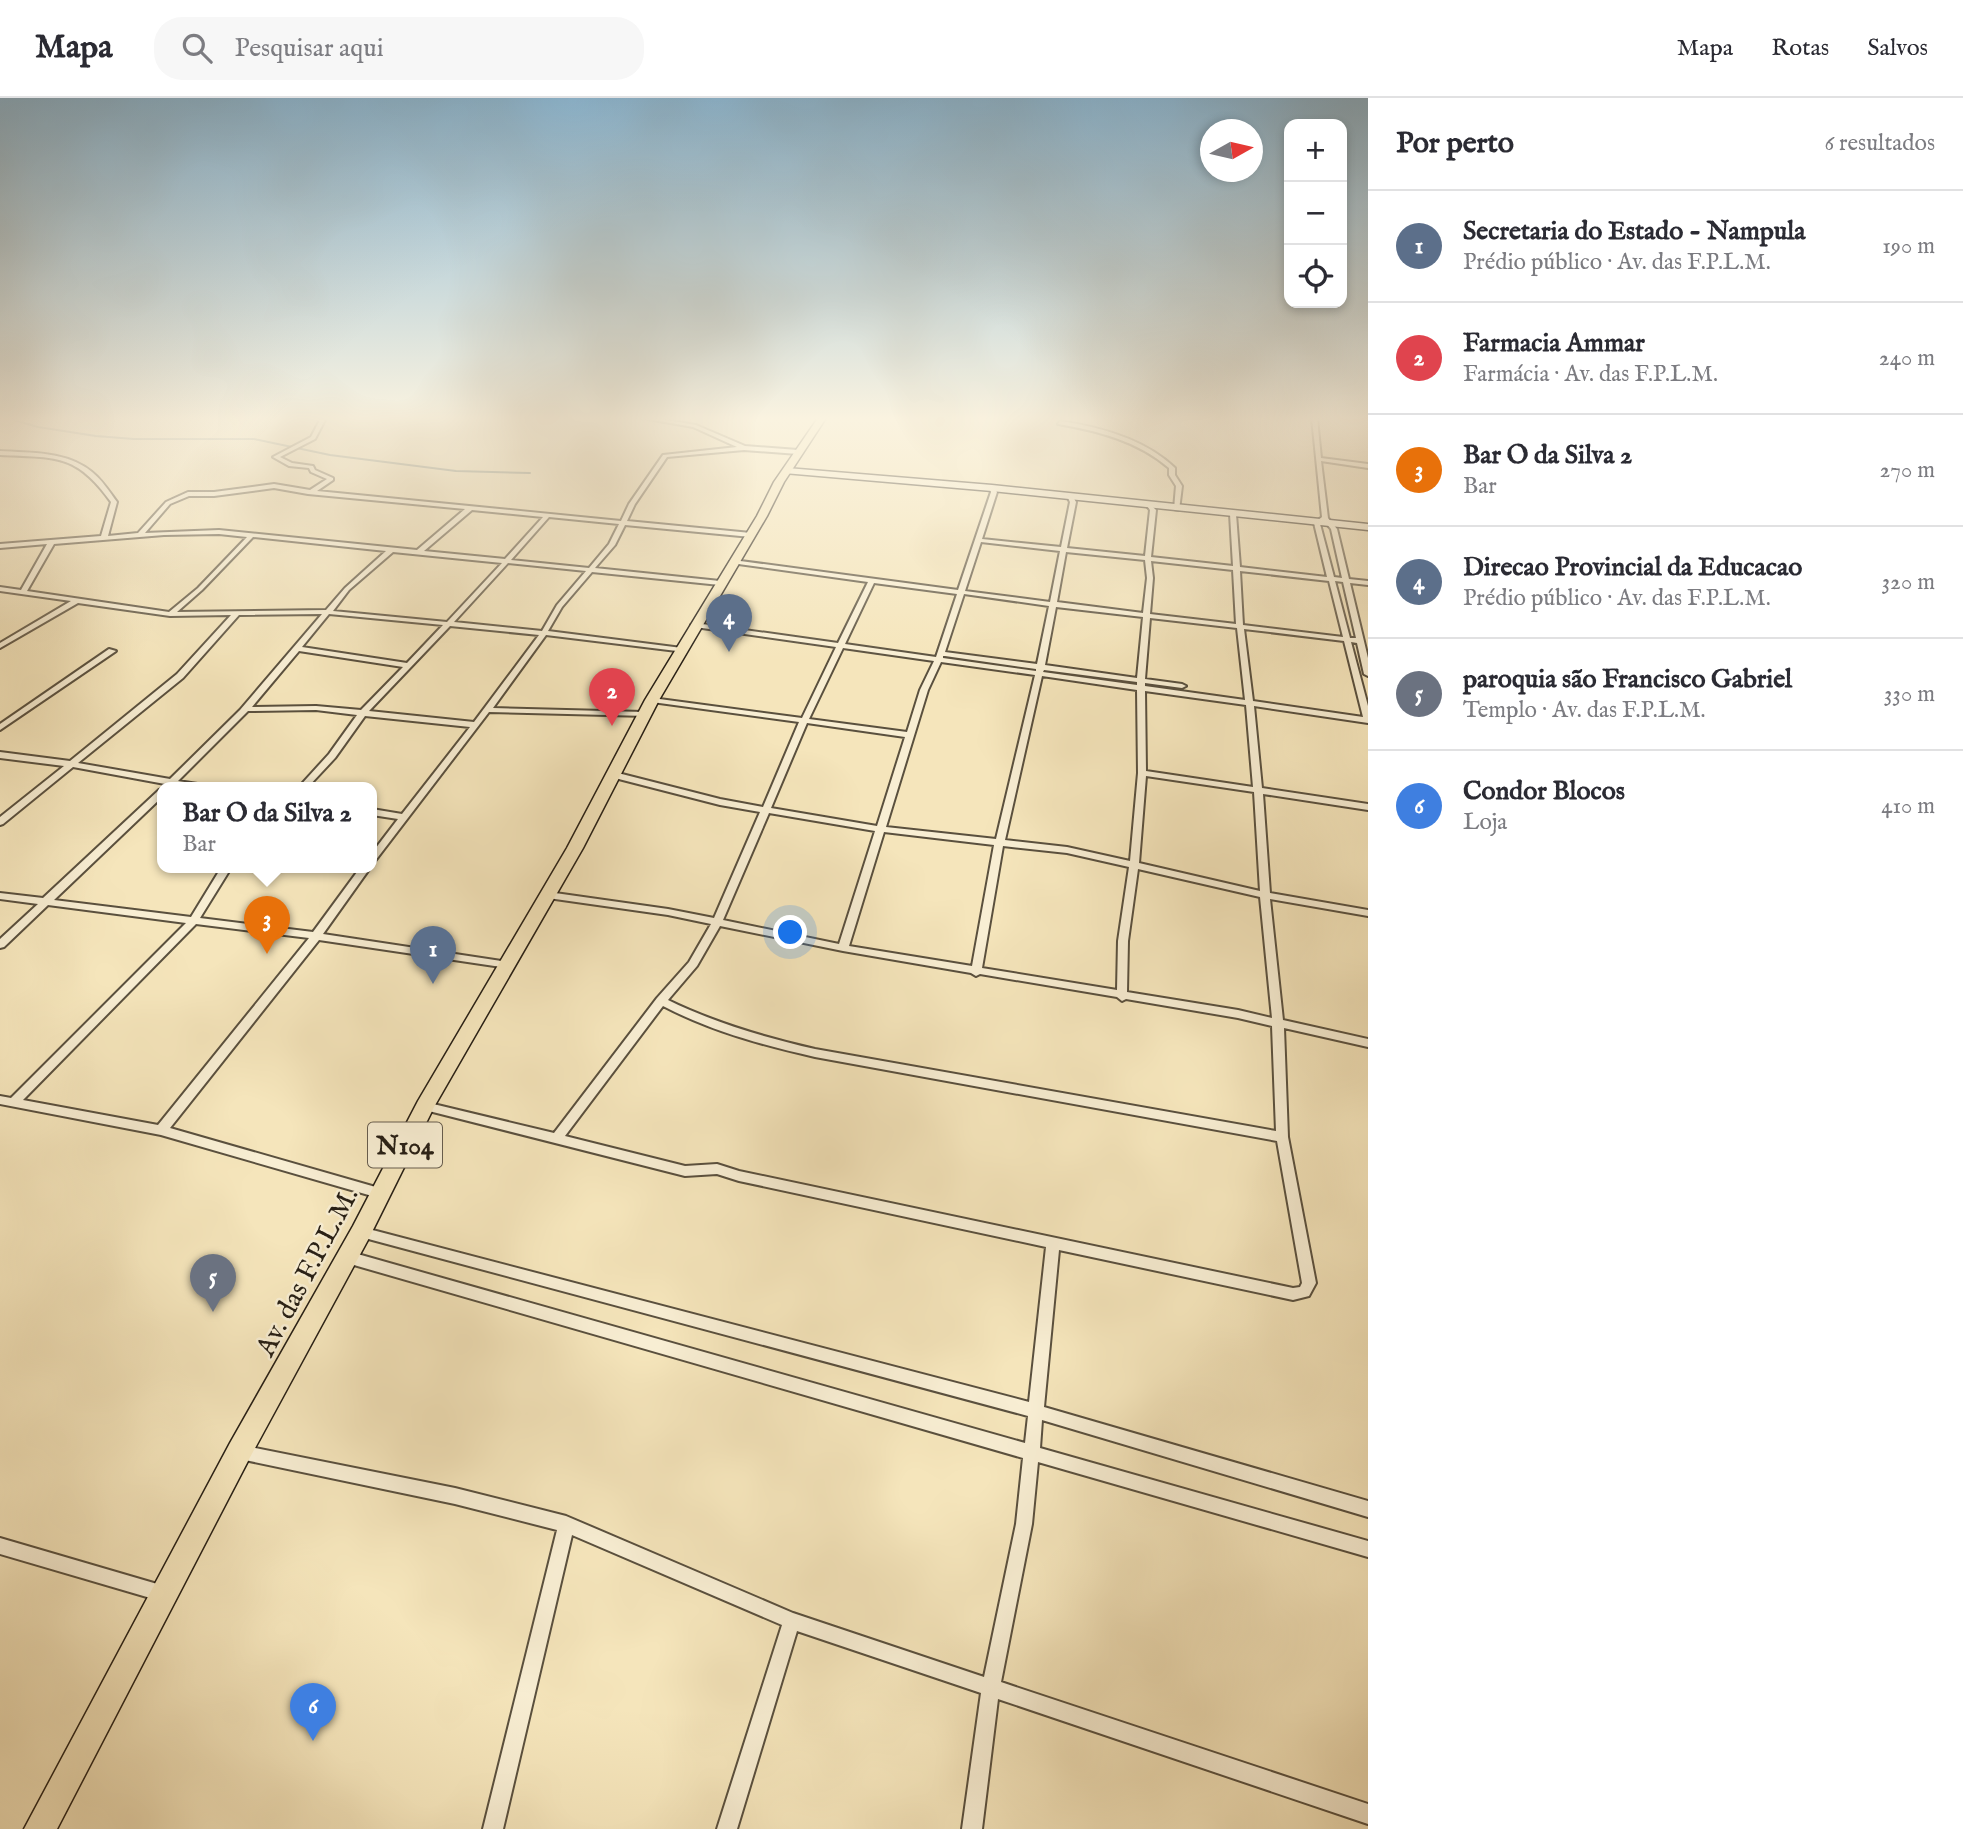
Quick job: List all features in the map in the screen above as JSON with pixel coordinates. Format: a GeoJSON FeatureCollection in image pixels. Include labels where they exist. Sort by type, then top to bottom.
{"type":"FeatureCollection","features":[{"type":"Feature","properties":{"kind":"main road","name":"Av. das F.P.L.M."},"geometry":{"type":"LineString","coordinates":[[40,1829],[425,1106],[509,965],[614,775],[648,707],[771,499]]}},
{"type":"Feature","properties":{"kind":"street"},"geometry":{"type":"LineString","coordinates":[[104,538],[114,502],[112,499]]}},
{"type":"Feature","properties":{"kind":"street"},"geometry":{"type":"LineString","coordinates":[[140,535],[159,510],[177,499]]}},
{"type":"Feature","properties":{"kind":"street"},"geometry":{"type":"LineString","coordinates":[[379,499],[751,535]]}},
{"type":"Feature","properties":{"kind":"street"},"geometry":{"type":"LineString","coordinates":[[377,852],[477,724],[544,633],[559,606],[612,545],[636,499]]}},
{"type":"Feature","properties":{"kind":"street"},"geometry":{"type":"LineString","coordinates":[[843,948],[925,690],[940,657],[990,499]]}},
{"type":"Feature","properties":{"kind":"street"},"geometry":{"type":"LineString","coordinates":[[976,972],[999,844],[1040,671],[1071,499],[1368,529]]}},
{"type":"Feature","properties":{"kind":"street"},"geometry":{"type":"LineString","coordinates":[[1177,509],[1178,499]]}},
{"type":"Feature","properties":{"kind":"street"},"geometry":{"type":"LineString","coordinates":[[697,622],[1367,717],[1334,581],[1323,499]]}},
{"type":"Feature","properties":{"kind":"street"},"geometry":{"type":"LineString","coordinates":[[419,552],[470,508]]}},
{"type":"Feature","properties":{"kind":"street"},"geometry":{"type":"LineString","coordinates":[[1151,508],[1233,516]]}},
{"type":"Feature","properties":{"kind":"street"},"geometry":{"type":"LineString","coordinates":[[1122,997],[1123,941],[1134,867],[1142,774],[1141,684],[1150,578],[1148,560],[1151,508]]}},
{"type":"Feature","properties":{"kind":"street"},"geometry":{"type":"LineString","coordinates":[[308,782],[332,756],[362,714],[450,623],[548,515]]}},
{"type":"Feature","properties":{"kind":"street"},"geometry":{"type":"LineString","coordinates":[[425,1106],[685,1171],[717,1169],[1053,1244],[1293,1294],[1304,1292],[1309,1283],[1282,1137],[1278,1024],[1258,790],[1240,627],[1233,516]]}},
{"type":"Feature","properties":{"kind":"street"},"geometry":{"type":"LineString","coordinates":[[1326,525],[1346,581],[1368,674]]}},
{"type":"Feature","properties":{"kind":"street"},"geometry":{"type":"LineString","coordinates":[[0,546],[219,532],[720,583]]}},
{"type":"Feature","properties":{"kind":"street"},"geometry":{"type":"LineString","coordinates":[[170,614],[200,589],[252,535]]}},
{"type":"Feature","properties":{"kind":"street"},"geometry":{"type":"LineString","coordinates":[[978,540],[1368,583]]}},
{"type":"Feature","properties":{"kind":"street"},"geometry":{"type":"LineString","coordinates":[[23,592],[51,543]]}},
{"type":"Feature","properties":{"kind":"street"},"geometry":{"type":"LineString","coordinates":[[172,782],[245,709],[326,612],[393,548]]}},
{"type":"Feature","properties":{"kind":"street"},"geometry":{"type":"LineString","coordinates":[[733,562],[1359,641]]}},
{"type":"Feature","properties":{"kind":"street"},"geometry":{"type":"LineString","coordinates":[[558,1138],[693,964],[718,921],[804,721],[844,643],[872,580]]}},
{"type":"Feature","properties":{"kind":"street"},"geometry":{"type":"LineString","coordinates":[[0,589],[170,614],[326,612],[544,633],[682,650]]}},
{"type":"Feature","properties":{"kind":"street"},"geometry":{"type":"LineString","coordinates":[[0,595],[9,590]]}},
{"type":"Feature","properties":{"kind":"street"},"geometry":{"type":"LineString","coordinates":[[0,646],[78,600]]}},
{"type":"Feature","properties":{"kind":"street"},"geometry":{"type":"LineString","coordinates":[[0,821],[180,677],[237,613]]}},
{"type":"Feature","properties":{"kind":"street"},"geometry":{"type":"LineString","coordinates":[[296,648],[408,665]]}},
{"type":"Feature","properties":{"kind":"street"},"geometry":{"type":"LineString","coordinates":[[0,728],[112,651]]}},
{"type":"Feature","properties":{"kind":"street"},"geometry":{"type":"LineString","coordinates":[[487,710],[648,707],[804,721],[911,735]]}},
{"type":"Feature","properties":{"kind":"street"},"geometry":{"type":"LineString","coordinates":[[245,709],[316,708],[477,724]]}},
{"type":"Feature","properties":{"kind":"street"},"geometry":{"type":"LineString","coordinates":[[0,755],[71,764],[157,782]]}},
{"type":"Feature","properties":{"kind":"street"},"geometry":{"type":"LineString","coordinates":[[1142,774],[1368,807]]}},
{"type":"Feature","properties":{"kind":"street"},"geometry":{"type":"LineString","coordinates":[[614,775],[720,802],[880,829],[1067,850],[1265,895],[1368,913]]}},
{"type":"Feature","properties":{"kind":"street"},"geometry":{"type":"LineString","coordinates":[[0,946],[157,797]]}},
{"type":"Feature","properties":{"kind":"street"},"geometry":{"type":"LineString","coordinates":[[377,813],[403,817]]}},
{"type":"Feature","properties":{"kind":"street"},"geometry":{"type":"LineString","coordinates":[[14,1102],[194,920],[223,873]]}},
{"type":"Feature","properties":{"kind":"street"},"geometry":{"type":"LineString","coordinates":[[161,1130],[316,936],[361,873]]}},
{"type":"Feature","properties":{"kind":"street"},"geometry":{"type":"LineString","coordinates":[[548,895],[718,921],[843,948],[976,972],[1238,1014],[1368,1043]]}},
{"type":"Feature","properties":{"kind":"street"},"geometry":{"type":"LineString","coordinates":[[0,896],[46,904],[316,936],[509,965]]}},
{"type":"Feature","properties":{"kind":"street"},"geometry":{"type":"LineString","coordinates":[[662,1001],[696,1019],[771,1043],[1088,1104],[1282,1137]]}},
{"type":"Feature","properties":{"kind":"street"},"geometry":{"type":"LineString","coordinates":[[0,1100],[161,1130],[379,1193]]}},
{"type":"Feature","properties":{"kind":"street"},"geometry":{"type":"LineString","coordinates":[[360,1232],[1035,1411],[1368,1509]]}},
{"type":"Feature","properties":{"kind":"street"},"geometry":{"type":"LineString","coordinates":[[972,1829],[990,1687],[1024,1524],[1053,1244]]}},
{"type":"Feature","properties":{"kind":"street"},"geometry":{"type":"LineString","coordinates":[[347,1256],[1368,1549]]}},
{"type":"Feature","properties":{"kind":"street"},"geometry":{"type":"LineString","coordinates":[[239,1452],[455,1496],[566,1524],[792,1621],[1368,1814]]}},
{"type":"Feature","properties":{"kind":"street"},"geometry":{"type":"LineString","coordinates":[[493,1829],[566,1524]]}},
{"type":"Feature","properties":{"kind":"street"},"geometry":{"type":"LineString","coordinates":[[0,1546],[164,1594]]}},
{"type":"Feature","properties":{"kind":"street"},"geometry":{"type":"LineString","coordinates":[[727,1829],[792,1621]]}},
{"type":"Feature","properties":{"kind":"place","name":"Direcao Provincial da Educacao"},"geometry":{"type":"Point","coordinates":[729,652]}},
{"type":"Feature","properties":{"kind":"place","name":"Farmacia Ammar"},"geometry":{"type":"Point","coordinates":[612,726]}},
{"type":"Feature","properties":{"kind":"place","name":"Bar O da Silva 2"},"geometry":{"type":"Point","coordinates":[267,954]}},
{"type":"Feature","properties":{"kind":"place","name":"Secretaria do Estado - Nampula"},"geometry":{"type":"Point","coordinates":[433,984]}},
{"type":"Feature","properties":{"kind":"place","name":"paroquia são Francisco Gabriel"},"geometry":{"type":"Point","coordinates":[213,1312]}},
{"type":"Feature","properties":{"kind":"place","name":"Condor Blocos"},"geometry":{"type":"Point","coordinates":[313,1741]}}]}
